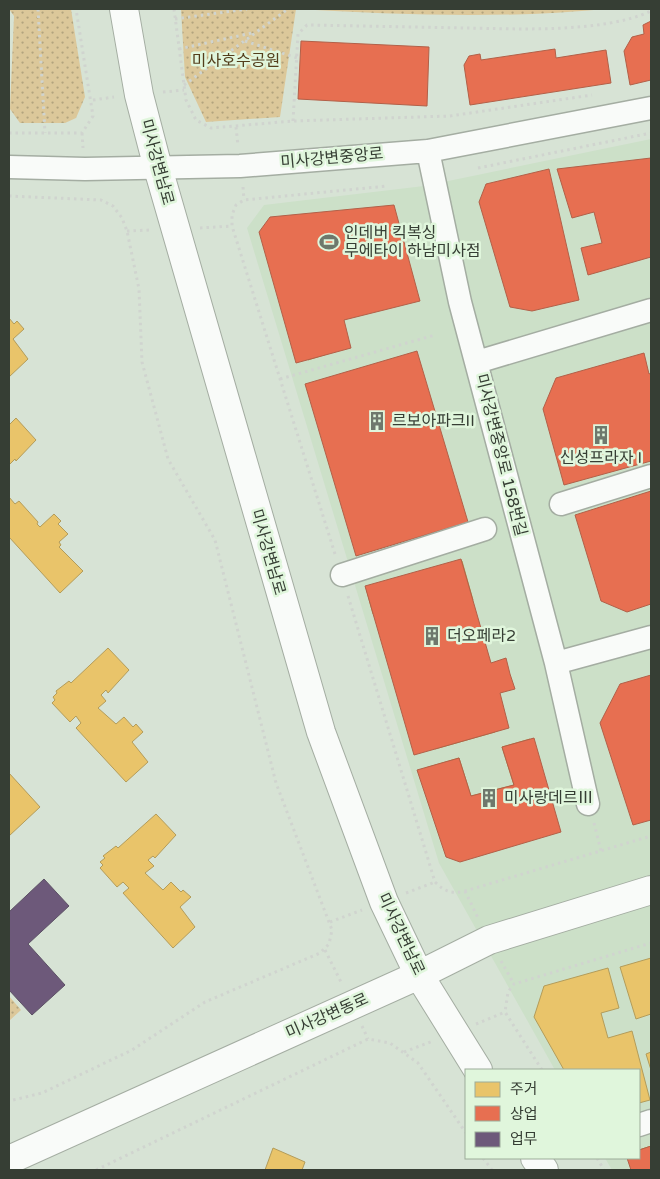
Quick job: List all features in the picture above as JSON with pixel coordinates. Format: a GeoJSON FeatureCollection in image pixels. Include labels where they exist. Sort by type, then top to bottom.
{"type":"FeatureCollection","features":[{"type":"Feature","properties":{"kind":"main road","name":"미사강변남로"},"geometry":{"type":"LineString","coordinates":[[124,9],[137,86],[158,168],[321,732],[384,902],[419,975],[477,1069]]}},
{"type":"Feature","properties":{"kind":"main road","name":"미사강변동로"},"geometry":{"type":"LineString","coordinates":[[9,1160],[419,975],[489,940],[651,890]]}},
{"type":"Feature","properties":{"kind":"main road"},"geometry":{"type":"LineString","coordinates":[[536,1159],[544,1170]]}},
{"type":"Feature","properties":{"kind":"street","name":"미사강변중앙로"},"geometry":{"type":"LineString","coordinates":[[9,167],[158,168],[240,166],[428,150],[651,108]]}},
{"type":"Feature","properties":{"kind":"street","name":"미사강변중앙로 158번길"},"geometry":{"type":"LineString","coordinates":[[428,150],[435,196],[460,302],[556,663],[588,804]]}},
{"type":"Feature","properties":{"kind":"street"},"geometry":{"type":"LineString","coordinates":[[477,362],[651,310]]}},
{"type":"Feature","properties":{"kind":"street"},"geometry":{"type":"LineString","coordinates":[[561,504],[651,476]]}},
{"type":"Feature","properties":{"kind":"street"},"geometry":{"type":"LineString","coordinates":[[342,575],[485,529]]}},
{"type":"Feature","properties":{"kind":"street"},"geometry":{"type":"LineString","coordinates":[[556,663],[651,637]]}},
{"type":"Feature","properties":{"kind":"path"},"geometry":{"type":"LineString","coordinates":[[38,9],[45,133]]}},
{"type":"Feature","properties":{"kind":"path"},"geometry":{"type":"LineString","coordinates":[[9,133],[82,133],[94,116],[76,9]]}},
{"type":"Feature","properties":{"kind":"path"},"geometry":{"type":"LineString","coordinates":[[174,9],[186,100],[196,120],[211,128],[292,121],[450,116],[595,94]]}},
{"type":"Feature","properties":{"kind":"path"},"geometry":{"type":"LineString","coordinates":[[175,19],[248,9]]}},
{"type":"Feature","properties":{"kind":"path"},"geometry":{"type":"LineString","coordinates":[[183,86],[288,9]]}},
{"type":"Feature","properties":{"kind":"path"},"geometry":{"type":"LineString","coordinates":[[292,121],[298,34],[307,25],[534,29],[615,22],[634,19],[651,11]]}},
{"type":"Feature","properties":{"kind":"path"},"geometry":{"type":"LineString","coordinates":[[179,49],[254,33]]}},
{"type":"Feature","properties":{"kind":"path"},"geometry":{"type":"LineString","coordinates":[[244,41],[296,58]]}},
{"type":"Feature","properties":{"kind":"path"},"geometry":{"type":"LineString","coordinates":[[478,168],[651,133]]}},
{"type":"Feature","properties":{"kind":"path"},"geometry":{"type":"LineString","coordinates":[[232,226],[232,215],[236,205],[244,200],[387,186]]}},
{"type":"Feature","properties":{"kind":"path"},"geometry":{"type":"LineString","coordinates":[[9,196],[101,200],[113,206],[122,218],[139,289],[142,362],[168,459],[215,540],[276,783],[332,930],[329,944],[320,954],[206,1002],[132,1050],[42,1093],[9,1101]]}},
{"type":"Feature","properties":{"kind":"path"},"geometry":{"type":"LineString","coordinates":[[280,379],[435,335]]}},
{"type":"Feature","properties":{"kind":"path"},"geometry":{"type":"LineString","coordinates":[[588,804],[601,851]]}},
{"type":"Feature","properties":{"kind":"path"},"geometry":{"type":"LineString","coordinates":[[435,882],[442,889],[454,894],[651,836]]}},
{"type":"Feature","properties":{"kind":"path"},"geometry":{"type":"LineString","coordinates":[[541,1069],[506,1012],[508,992],[514,984],[651,943]]}},
{"type":"Feature","properties":{"kind":"path"},"geometry":{"type":"LineString","coordinates":[[96,1170],[368,1039],[390,1043],[418,1063],[465,1132]]}},
{"type":"Feature","properties":{"kind":"path"},"geometry":{"type":"LineString","coordinates":[[484,1159],[492,1170]]}},
{"type":"Feature","properties":{"kind":"path"},"geometry":{"type":"LineString","coordinates":[[597,1159],[604,1170]]}},
{"type":"Feature","properties":{"kind":"shaded area"},"geometry":{"type":"Polygon","coordinates":[[[651,139],[651,1170],[612,1170],[606,1159],[640,1159],[640,1069],[554,1069],[439,863],[247,228],[264,205],[424,186],[651,139]]]}},
{"type":"Feature","properties":{"kind":"green space"},"geometry":{"type":"Polygon","coordinates":[[[9,9],[71,9],[85,97],[76,118],[65,123],[20,123],[10,109],[14,16],[9,9]]]}},
{"type":"Feature","properties":{"kind":"green space","name":"미사호수공원"},"geometry":{"type":"Polygon","coordinates":[[[181,9],[296,9],[280,117],[206,122],[185,77],[181,9]]]}},
{"type":"Feature","properties":{"kind":"green space"},"geometry":{"type":"Polygon","coordinates":[[[296,9],[606,9],[528,14],[451,15],[296,9]]]}},
{"type":"Feature","properties":{"kind":"green space"},"geometry":{"type":"Polygon","coordinates":[[[9,996],[21,1010],[9,1021],[9,996]]]}},
{"type":"Feature","properties":{"kind":"building: 주거"},"geometry":{"type":"Polygon","coordinates":[[[391,218],[397,243],[386,246],[399,295],[316,316],[327,354],[308,360],[273,227],[292,223],[297,242],[391,218]]]}},
{"type":"Feature","properties":{"kind":"building: 주거"},"geometry":{"type":"Polygon","coordinates":[[[9,318],[14,324],[17,321],[24,329],[13,339],[28,359],[9,377],[9,318]]]}},
{"type":"Feature","properties":{"kind":"building: 주거","name":"르보아파크II"},"geometry":{"type":"Polygon","coordinates":[[[416,355],[464,520],[359,551],[310,386],[416,355]]]}},
{"type":"Feature","properties":{"kind":"building: 주거"},"geometry":{"type":"Polygon","coordinates":[[[16,418],[36,440],[16,461],[15,459],[9,465],[9,425],[16,418]]]}},
{"type":"Feature","properties":{"kind":"building: 주거"},"geometry":{"type":"Polygon","coordinates":[[[9,497],[15,504],[19,501],[38,522],[37,524],[40,527],[54,514],[61,521],[58,524],[68,534],[59,542],[61,545],[59,547],[83,571],[60,593],[9,537],[9,497]]]}},
{"type":"Feature","properties":{"kind":"building: 주거","name":"더오페라2"},"geometry":{"type":"Polygon","coordinates":[[[462,561],[473,600],[459,605],[495,732],[435,749],[394,608],[373,614],[366,588],[462,561]]]}},
{"type":"Feature","properties":{"kind":"building: 주거"},"geometry":{"type":"Polygon","coordinates":[[[108,648],[129,670],[108,693],[106,690],[101,695],[106,701],[98,708],[116,724],[124,717],[133,727],[136,724],[143,732],[132,742],[148,762],[126,782],[76,728],[81,723],[76,716],[70,722],[52,703],[55,700],[53,697],[57,693],[56,691],[69,681],[71,683],[108,648]]]}},
{"type":"Feature","properties":{"kind":"building: 주거","name":"미사랑데르Ⅲ"},"geometry":{"type":"Polygon","coordinates":[[[530,739],[556,827],[453,857],[425,768],[459,758],[471,796],[514,785],[502,747],[530,739]]]}},
{"type":"Feature","properties":{"kind":"building: 주거"},"geometry":{"type":"Polygon","coordinates":[[[9,773],[40,807],[9,836],[9,773]]]}},
{"type":"Feature","properties":{"kind":"building: 주거"},"geometry":{"type":"Polygon","coordinates":[[[156,814],[176,835],[155,858],[153,856],[148,860],[154,866],[145,873],[163,890],[171,882],[181,892],[183,890],[191,897],[180,907],[195,927],[173,948],[123,893],[129,888],[123,882],[117,887],[100,868],[103,865],[100,862],[105,858],[103,856],[116,846],[118,848],[156,814]]]}},
{"type":"Feature","properties":{"kind":"building: 주거"},"geometry":{"type":"Polygon","coordinates":[[[651,958],[651,1014],[636,1019],[620,967],[651,958]]]}},
{"type":"Feature","properties":{"kind":"building: 주거"},"geometry":{"type":"Polygon","coordinates":[[[608,968],[619,1008],[601,1013],[608,1038],[632,1031],[650,1100],[640,1103],[640,1069],[563,1069],[534,1017],[544,986],[608,968]]]}},
{"type":"Feature","properties":{"kind":"building: 주거"},"geometry":{"type":"Polygon","coordinates":[[[651,1052],[651,1070],[646,1054],[651,1052]]]}},
{"type":"Feature","properties":{"kind":"building: 주거"},"geometry":{"type":"Polygon","coordinates":[[[651,1146],[651,1170],[643,1170],[640,1150],[651,1146]]]}},
{"type":"Feature","properties":{"kind":"building: 주거"},"geometry":{"type":"Polygon","coordinates":[[[273,1148],[305,1162],[302,1170],[265,1170],[273,1148]]]}},
{"type":"Feature","properties":{"kind":"building: 상업"},"geometry":{"type":"Polygon","coordinates":[[[651,21],[651,80],[630,85],[624,51],[632,37],[644,34],[643,25],[651,21]]]}},
{"type":"Feature","properties":{"kind":"building: 상업"},"geometry":{"type":"Polygon","coordinates":[[[301,41],[429,47],[427,106],[298,99],[301,41]]]}},
{"type":"Feature","properties":{"kind":"building: 상업"},"geometry":{"type":"Polygon","coordinates":[[[555,49],[556,58],[606,50],[611,83],[470,105],[464,65],[469,56],[480,54],[481,60],[555,49]]]}},
{"type":"Feature","properties":{"kind":"building: 상업"},"geometry":{"type":"Polygon","coordinates":[[[651,158],[651,257],[588,275],[581,248],[602,243],[594,212],[572,218],[557,169],[651,158]]]}},
{"type":"Feature","properties":{"kind":"building: 상업"},"geometry":{"type":"Polygon","coordinates":[[[549,169],[579,300],[532,311],[510,307],[479,202],[486,184],[549,169]]]}},
{"type":"Feature","properties":{"kind":"building: 상업"},"geometry":{"type":"Polygon","coordinates":[[[394,205],[420,301],[344,320],[351,348],[296,363],[259,232],[270,217],[394,205]]]}},
{"type":"Feature","properties":{"kind":"building: 상업","name":"르보아파크II"},"geometry":{"type":"Polygon","coordinates":[[[417,351],[468,522],[356,556],[305,384],[417,351]]]}},
{"type":"Feature","properties":{"kind":"building: 상업","name":"신성프라자 I"},"geometry":{"type":"Polygon","coordinates":[[[644,353],[649,374],[651,373],[651,461],[564,485],[543,409],[556,378],[644,353]]]}},
{"type":"Feature","properties":{"kind":"building: 상업"},"geometry":{"type":"Polygon","coordinates":[[[651,491],[651,604],[627,612],[601,601],[575,515],[651,491]]]}},
{"type":"Feature","properties":{"kind":"building: 상업","name":"더오페라2"},"geometry":{"type":"Polygon","coordinates":[[[461,559],[491,663],[506,658],[515,689],[500,693],[509,728],[414,755],[365,586],[461,559]]]}},
{"type":"Feature","properties":{"kind":"building: 상업"},"geometry":{"type":"Polygon","coordinates":[[[651,675],[651,820],[633,825],[600,723],[620,684],[651,675]]]}},
{"type":"Feature","properties":{"kind":"building: 상업","name":"미사랑데르Ⅲ"},"geometry":{"type":"Polygon","coordinates":[[[534,738],[561,832],[460,862],[446,857],[417,770],[459,758],[471,796],[514,785],[502,747],[534,738]]]}},
{"type":"Feature","properties":{"kind":"building: 상업"},"geometry":{"type":"Polygon","coordinates":[[[651,1146],[651,1170],[631,1170],[627,1159],[640,1159],[640,1150],[651,1146]]]}},
{"type":"Feature","properties":{"kind":"building: 업무"},"geometry":{"type":"Polygon","coordinates":[[[44,879],[69,906],[28,944],[65,985],[32,1015],[9,990],[9,912],[44,879]]]}},
{"type":"Feature","properties":{"kind":"place","name":"인데버 킥복싱 무에타이 하남미사점"},"geometry":{"type":"Point","coordinates":[329,242]}},
{"type":"Feature","properties":{"kind":"place","name":"르보아파크II"},"geometry":{"type":"Point","coordinates":[377,421]}},
{"type":"Feature","properties":{"kind":"place","name":"신성프라자 I"},"geometry":{"type":"Point","coordinates":[601,435]}},
{"type":"Feature","properties":{"kind":"place","name":"더오페라2"},"geometry":{"type":"Point","coordinates":[432,636]}},
{"type":"Feature","properties":{"kind":"place","name":"미사랑데르Ⅲ"},"geometry":{"type":"Point","coordinates":[489,798]}}]}
